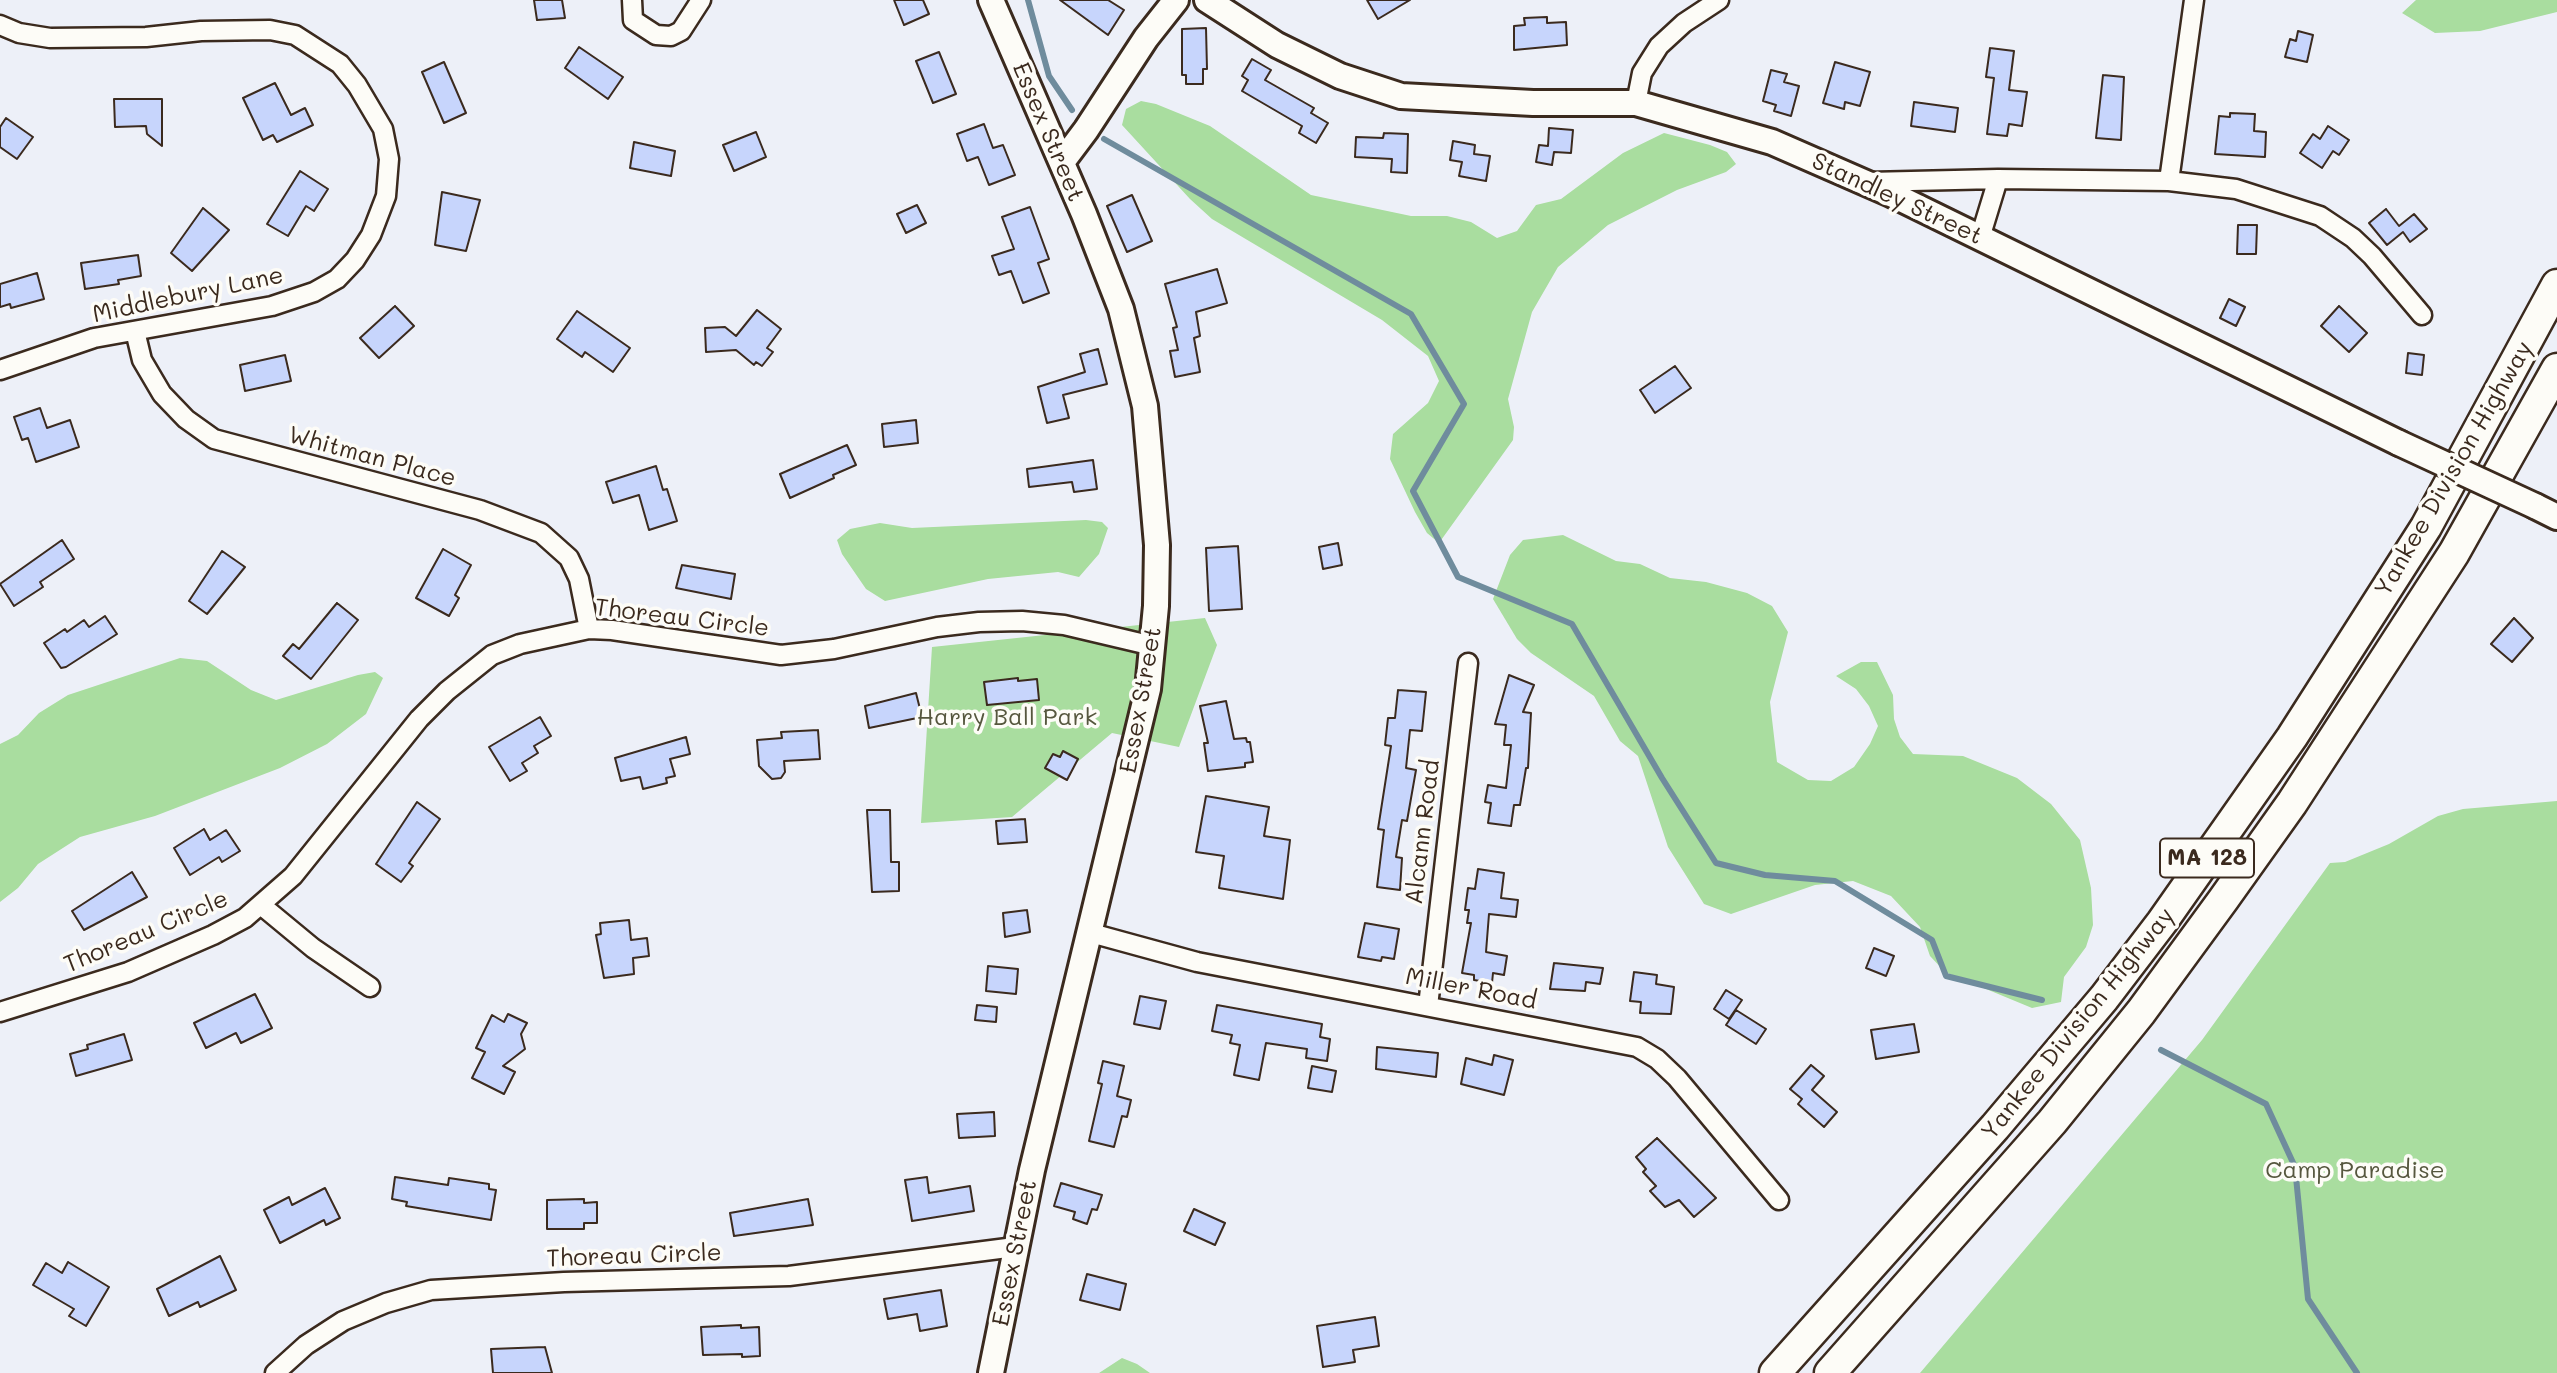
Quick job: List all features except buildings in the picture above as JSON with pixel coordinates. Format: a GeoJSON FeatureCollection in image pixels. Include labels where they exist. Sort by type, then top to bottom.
{"type":"FeatureCollection","features":[{"type":"Feature","properties":{"kind":"highway","name":"Yankee Division Highway"},"geometry":{"type":"LineString","coordinates":[[1775,1373],[1995,1127],[2104,998],[2162,922],[2292,737],[2426,527],[2557,285]]}},
{"type":"Feature","properties":{"kind":"highway","name":"Yankee Division Highway"},"geometry":{"type":"LineString","coordinates":[[1830,1373],[2052,1122],[2141,1012],[2223,900],[2292,803],[2454,553],[2557,369]]}},
{"type":"Feature","properties":{"kind":"street"},"geometry":{"type":"LineString","coordinates":[[632,0],[633,20],[656,35],[671,36],[681,31],[701,0]]}},
{"type":"Feature","properties":{"kind":"street","name":"Essex Street"},"geometry":{"type":"LineString","coordinates":[[991,0],[1062,162],[1121,309],[1145,406],[1157,545],[1153,646],[1141,725],[1015,1247],[992,1373]]}},
{"type":"Feature","properties":{"kind":"street"},"geometry":{"type":"LineString","coordinates":[[1062,162],[1086,131],[1146,38],[1176,0]]}},
{"type":"Feature","properties":{"kind":"street","name":"Standley Street"},"geometry":{"type":"LineString","coordinates":[[1207,0],[1277,45],[1319,66],[1340,76],[1401,96],[1521,103],[1636,103],[1772,142],[1864,182],[2546,512]]}},
{"type":"Feature","properties":{"kind":"street"},"geometry":{"type":"LineString","coordinates":[[1636,103],[1642,73],[1659,46],[1684,23],[1719,0]]}},
{"type":"Feature","properties":{"kind":"street"},"geometry":{"type":"LineString","coordinates":[[2169,181],[2194,0]]}},
{"type":"Feature","properties":{"kind":"street","name":"Middlebury Lane"},"geometry":{"type":"LineString","coordinates":[[0,25],[19,33],[50,38],[146,37],[201,31],[270,30],[295,35],[340,64],[368,100],[383,129],[389,159],[386,195],[370,235],[355,260],[337,279],[314,292],[272,306],[94,338],[0,370]]}},
{"type":"Feature","properties":{"kind":"street"},"geometry":{"type":"LineString","coordinates":[[1980,238],[1998,179]]}},
{"type":"Feature","properties":{"kind":"street"},"geometry":{"type":"LineString","coordinates":[[1864,182],[1998,179],[2169,181],[2236,189],[2320,216],[2372,256],[2422,315]]}},
{"type":"Feature","properties":{"kind":"street","name":"Whitman Place"},"geometry":{"type":"LineString","coordinates":[[135,331],[142,360],[162,394],[186,419],[214,439],[480,510],[541,533],[559,547],[574,569],[589,629]]}},
{"type":"Feature","properties":{"kind":"street","name":"Thoreau Circle"},"geometry":{"type":"LineString","coordinates":[[0,1012],[128,972],[213,935],[261,905],[293,876],[419,719],[447,691],[492,655],[546,636],[589,629],[637,633],[781,655],[834,649],[937,627],[1022,621],[1064,625],[1153,646]]}},
{"type":"Feature","properties":{"kind":"street","name":"Alcann Road"},"geometry":{"type":"LineString","coordinates":[[1428,1006],[1468,663]]}},
{"type":"Feature","properties":{"kind":"street"},"geometry":{"type":"LineString","coordinates":[[261,905],[313,948],[370,986]]}},
{"type":"Feature","properties":{"kind":"street","name":"Miller Road"},"geometry":{"type":"LineString","coordinates":[[1091,933],[1197,962],[1637,1047],[1657,1059],[1677,1078],[1779,1200]]}},
{"type":"Feature","properties":{"kind":"street","name":"Thoreau Circle"},"geometry":{"type":"LineString","coordinates":[[275,1373],[306,1345],[343,1321],[386,1303],[431,1290],[564,1282],[789,1276],[1015,1247]]}},
{"type":"Feature","properties":{"kind":"green space"},"geometry":{"type":"Polygon","coordinates":[[[2416,0],[2557,0],[2557,12],[2480,31],[2435,33],[2402,13],[2416,0]]]}},
{"type":"Feature","properties":{"kind":"green space"},"geometry":{"type":"Polygon","coordinates":[[[1141,101],[1156,104],[1210,126],[1311,195],[1411,216],[1447,216],[1471,222],[1497,238],[1517,231],[1536,205],[1561,199],[1623,153],[1664,133],[1727,152],[1736,164],[1726,172],[1677,190],[1608,225],[1558,267],[1532,312],[1508,399],[1514,427],[1513,440],[1439,543],[1427,533],[1390,459],[1393,434],[1428,403],[1439,381],[1428,356],[1382,320],[1212,219],[1122,125],[1126,109],[1141,101]]]}},
{"type":"Feature","properties":{"kind":"green space"},"geometry":{"type":"Polygon","coordinates":[[[1086,520],[1102,522],[1108,528],[1099,554],[1079,577],[1058,572],[988,579],[885,601],[866,589],[842,554],[837,540],[850,529],[880,523],[912,528],[1086,520]]]}},
{"type":"Feature","properties":{"kind":"green space"},"geometry":{"type":"Polygon","coordinates":[[[1563,535],[1616,561],[1640,564],[1670,578],[1706,582],[1747,593],[1772,606],[1788,632],[1770,702],[1777,762],[1808,780],[1831,781],[1854,767],[1870,744],[1878,726],[1869,706],[1856,689],[1836,676],[1861,662],[1877,662],[1893,695],[1894,719],[1900,737],[1913,754],[1963,756],[2017,778],[2051,804],[2080,840],[2091,888],[2093,925],[2086,947],[2064,977],[2061,1002],[2032,1008],[1945,972],[1930,956],[1920,927],[1891,896],[1853,881],[1815,885],[1731,914],[1704,904],[1668,847],[1638,756],[1620,741],[1594,696],[1531,653],[1517,639],[1493,599],[1510,555],[1523,540],[1563,535]]]}},
{"type":"Feature","properties":{"kind":"green space","name":"Harry Ball Park"},"geometry":{"type":"Polygon","coordinates":[[[1205,618],[1217,645],[1179,747],[1112,733],[1012,817],[921,823],[932,647],[1205,618]]]}},
{"type":"Feature","properties":{"kind":"green space"},"geometry":{"type":"Polygon","coordinates":[[[180,658],[207,661],[251,690],[276,700],[358,675],[375,672],[383,678],[366,714],[327,744],[280,768],[155,816],[80,837],[38,864],[18,888],[0,902],[0,744],[18,735],[39,713],[68,695],[180,658]]]}},
{"type":"Feature","properties":{"kind":"green space","name":"Camp Paradise"},"geometry":{"type":"Polygon","coordinates":[[[2557,801],[2557,1373],[1920,1373],[2202,1040],[2330,863],[2345,862],[2389,844],[2438,816],[2463,809],[2557,801]]]}},
{"type":"Feature","properties":{"kind":"green space"},"geometry":{"type":"Polygon","coordinates":[[[1122,1358],[1137,1364],[1150,1373],[1099,1373],[1122,1358]]]}},
{"type":"Feature","properties":{"kind":"waterway"},"geometry":{"type":"LineString","coordinates":[[1028,0],[1049,76],[1072,110]]}},
{"type":"Feature","properties":{"kind":"waterway"},"geometry":{"type":"LineString","coordinates":[[1104,139],[1411,314],[1464,404],[1413,491],[1458,577],[1572,624],[1662,778],[1716,863],[1765,875],[1835,881],[1932,940],[1946,976],[2042,1000]]}},
{"type":"Feature","properties":{"kind":"waterway"},"geometry":{"type":"LineString","coordinates":[[2161,1050],[2266,1104],[2295,1167],[2308,1299],[2357,1373]]}}]}
